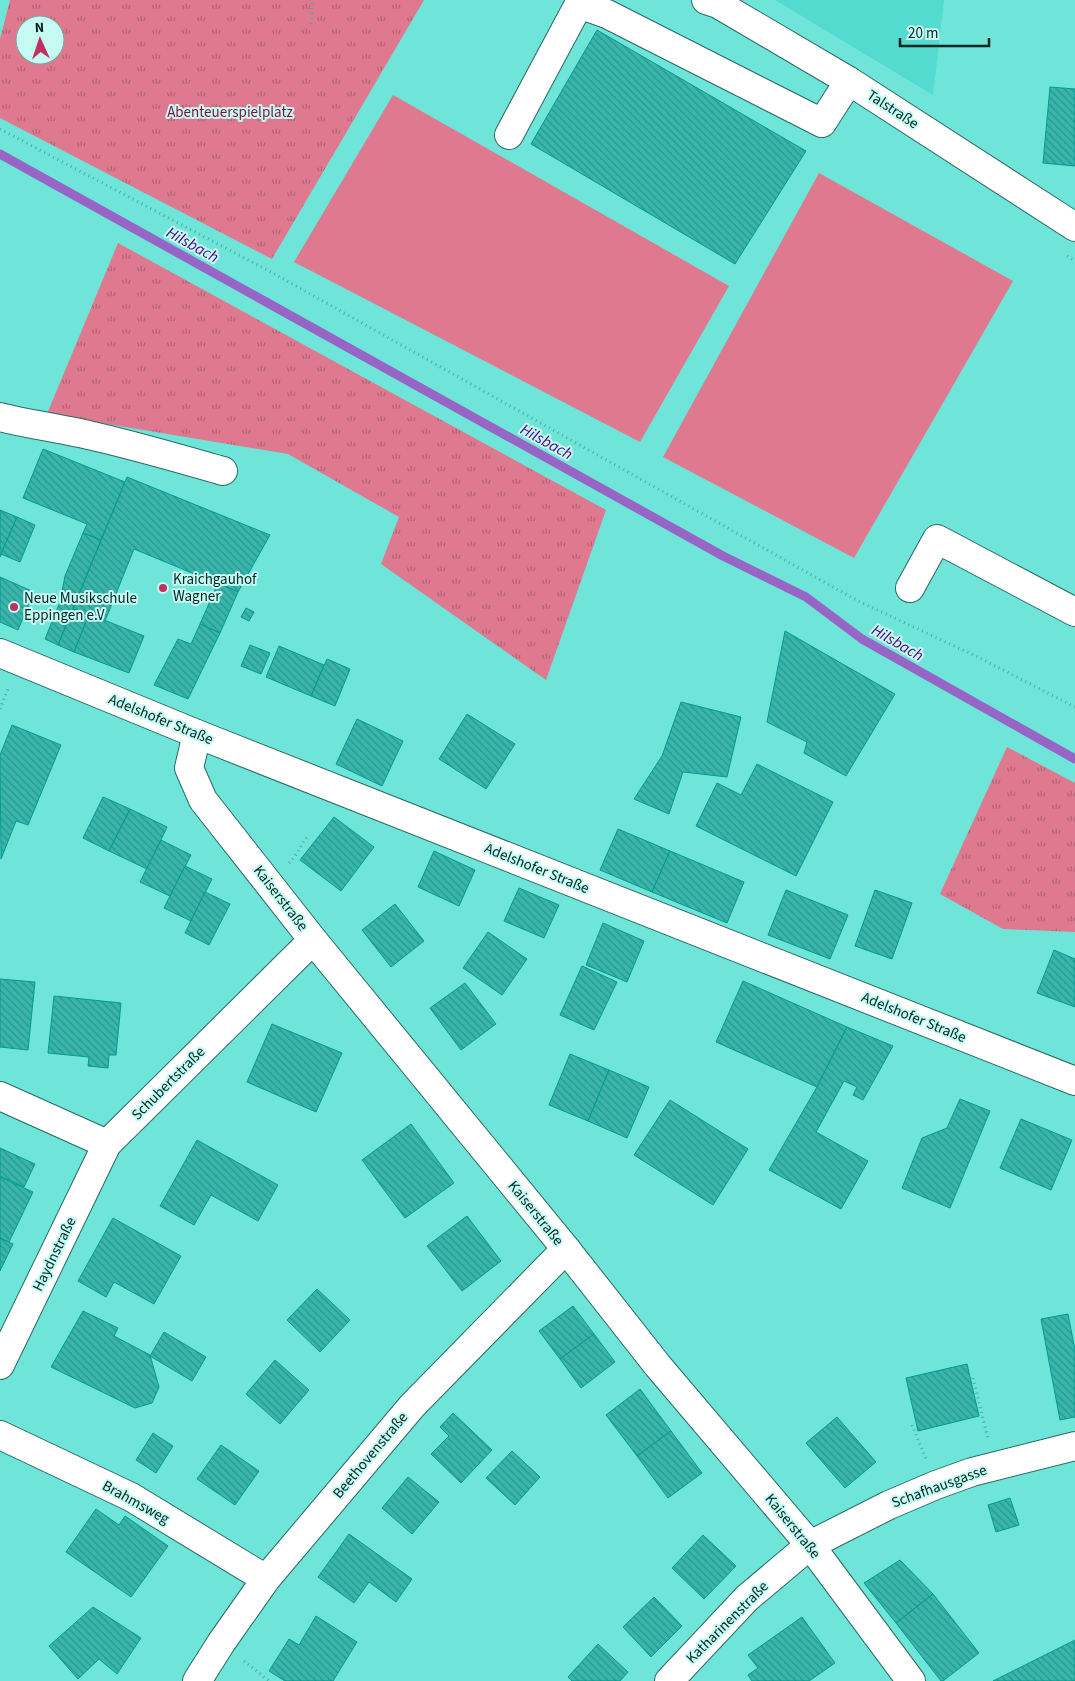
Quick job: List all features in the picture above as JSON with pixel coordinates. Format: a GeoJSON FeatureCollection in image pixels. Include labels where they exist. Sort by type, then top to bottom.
{"type":"FeatureCollection","features":[{"type":"Feature","properties":{"kind":"street","name":"Talstraße"},"geometry":{"type":"LineString","coordinates":[[715,1],[850,81],[1075,227]]}},
{"type":"Feature","properties":{"kind":"street"},"geometry":{"type":"LineString","coordinates":[[509,135],[580,2],[822,123],[850,81]]}},
{"type":"Feature","properties":{"kind":"street"},"geometry":{"type":"LineString","coordinates":[[0,416],[29,424],[96,436],[160,452],[223,472]]}},
{"type":"Feature","properties":{"kind":"street"},"geometry":{"type":"LineString","coordinates":[[910,588],[937,539],[1075,612]]}},
{"type":"Feature","properties":{"kind":"street","name":"Adelshofer Straße"},"geometry":{"type":"LineString","coordinates":[[0,653],[197,734],[1075,1081]]}},
{"type":"Feature","properties":{"kind":"street","name":"Kaiserstraße"},"geometry":{"type":"LineString","coordinates":[[197,734],[189,768],[203,800],[313,940],[566,1249],[658,1366],[810,1545],[911,1681]]}},
{"type":"Feature","properties":{"kind":"street","name":"Schubertstraße"},"geometry":{"type":"LineString","coordinates":[[107,1144],[313,940]]}},
{"type":"Feature","properties":{"kind":"street"},"geometry":{"type":"LineString","coordinates":[[0,1096],[107,1144]]}},
{"type":"Feature","properties":{"kind":"street","name":"Haydnstraße"},"geometry":{"type":"LineString","coordinates":[[0,1365],[107,1144]]}},
{"type":"Feature","properties":{"kind":"street","name":"Beethovenstraße"},"geometry":{"type":"LineString","coordinates":[[197,1681],[266,1579],[412,1406],[566,1249]]}},
{"type":"Feature","properties":{"kind":"street","name":"Brahmsweg"},"geometry":{"type":"LineString","coordinates":[[0,1435],[131,1497],[266,1579]]}},
{"type":"Feature","properties":{"kind":"street","name":"Schafhausgasse"},"geometry":{"type":"LineString","coordinates":[[810,1545],[889,1504],[936,1485],[994,1466],[1075,1446]]}},
{"type":"Feature","properties":{"kind":"street","name":"Katharinenstraße"},"geometry":{"type":"LineString","coordinates":[[669,1681],[747,1598],[810,1545]]}},
{"type":"Feature","properties":{"kind":"path"},"geometry":{"type":"LineString","coordinates":[[311,24],[312,0]]}},
{"type":"Feature","properties":{"kind":"path"},"geometry":{"type":"LineString","coordinates":[[0,129],[271,272],[858,601],[980,658],[1075,707]]}},
{"type":"Feature","properties":{"kind":"path"},"geometry":{"type":"LineString","coordinates":[[973,1378],[994,1466]]}},
{"type":"Feature","properties":{"kind":"path"},"geometry":{"type":"LineString","coordinates":[[912,1425],[936,1485]]}},
{"type":"Feature","properties":{"kind":"shaded area"},"geometry":{"type":"Polygon","coordinates":[[[775,0],[944,0],[933,95],[775,0]]]}},
{"type":"Feature","properties":{"kind":"green space","name":"Abenteuerspielplatz"},"geometry":{"type":"Polygon","coordinates":[[[10,0],[424,0],[272,259],[0,118],[0,39],[10,0]]]}},
{"type":"Feature","properties":{"kind":"green space"},"geometry":{"type":"Polygon","coordinates":[[[393,95],[729,286],[640,442],[294,262],[393,95]]]}},
{"type":"Feature","properties":{"kind":"green space"},"geometry":{"type":"Polygon","coordinates":[[[819,173],[1013,281],[854,558],[663,457],[819,173]]]}},
{"type":"Feature","properties":{"kind":"green space"},"geometry":{"type":"Polygon","coordinates":[[[118,243],[606,510],[546,680],[381,564],[399,517],[288,454],[47,414],[118,243]]]}},
{"type":"Feature","properties":{"kind":"green space"},"geometry":{"type":"Polygon","coordinates":[[[1007,747],[1075,783],[1075,932],[1003,929],[940,894],[1007,747]]]}},
{"type":"Feature","properties":{"kind":"building"},"geometry":{"type":"Polygon","coordinates":[[[597,30],[806,151],[735,264],[531,144],[597,30]]]}},
{"type":"Feature","properties":{"kind":"building"},"geometry":{"type":"Polygon","coordinates":[[[1050,87],[1075,89],[1075,166],[1043,163],[1050,87]]]}},
{"type":"Feature","properties":{"kind":"building"},"geometry":{"type":"Polygon","coordinates":[[[43,449],[125,482],[101,540],[83,533],[87,524],[23,498],[43,449]]]}},
{"type":"Feature","properties":{"kind":"building"},"geometry":{"type":"Polygon","coordinates":[[[127,477],[270,535],[238,592],[134,549],[105,621],[73,609],[127,477]]]}},
{"type":"Feature","properties":{"kind":"building"},"geometry":{"type":"Polygon","coordinates":[[[0,510],[17,517],[0,557],[0,510]]]}},
{"type":"Feature","properties":{"kind":"building"},"geometry":{"type":"Polygon","coordinates":[[[17,517],[35,525],[20,562],[1,554],[17,517]]]}},
{"type":"Feature","properties":{"kind":"building"},"geometry":{"type":"Polygon","coordinates":[[[83,533],[101,540],[58,645],[45,639],[60,602],[65,576],[83,533]]]}},
{"type":"Feature","properties":{"kind":"building","name":"Neue Musikschule Eppingen e.V"},"geometry":{"type":"Polygon","coordinates":[[[0,577],[34,592],[18,630],[0,622],[0,577]]]}},
{"type":"Feature","properties":{"kind":"building"},"geometry":{"type":"Polygon","coordinates":[[[218,583],[238,592],[220,633],[200,624],[218,583]]]}},
{"type":"Feature","properties":{"kind":"building"},"geometry":{"type":"Polygon","coordinates":[[[246,608],[254,612],[249,621],[241,617],[246,608]]]}},
{"type":"Feature","properties":{"kind":"building"},"geometry":{"type":"Polygon","coordinates":[[[73,609],[89,616],[74,652],[58,645],[73,609]]]}},
{"type":"Feature","properties":{"kind":"building"},"geometry":{"type":"Polygon","coordinates":[[[89,614],[144,636],[129,673],[74,652],[89,614]]]}},
{"type":"Feature","properties":{"kind":"building"},"geometry":{"type":"Polygon","coordinates":[[[200,624],[220,633],[188,699],[154,685],[178,639],[191,644],[200,624]]]}},
{"type":"Feature","properties":{"kind":"building"},"geometry":{"type":"Polygon","coordinates":[[[785,631],[895,694],[846,776],[804,753],[807,742],[767,722],[785,631]]]}},
{"type":"Feature","properties":{"kind":"building"},"geometry":{"type":"Polygon","coordinates":[[[250,645],[270,653],[261,674],[241,666],[250,645]]]}},
{"type":"Feature","properties":{"kind":"building"},"geometry":{"type":"Polygon","coordinates":[[[279,646],[324,665],[311,696],[266,677],[279,646]]]}},
{"type":"Feature","properties":{"kind":"building"},"geometry":{"type":"Polygon","coordinates":[[[327,659],[350,669],[335,706],[311,696],[327,659]]]}},
{"type":"Feature","properties":{"kind":"building"},"geometry":{"type":"Polygon","coordinates":[[[681,702],[741,717],[727,777],[683,772],[669,814],[634,799],[662,756],[681,702]]]}},
{"type":"Feature","properties":{"kind":"building"},"geometry":{"type":"Polygon","coordinates":[[[467,714],[515,744],[486,789],[439,759],[467,714]]]}},
{"type":"Feature","properties":{"kind":"building"},"geometry":{"type":"Polygon","coordinates":[[[357,719],[403,741],[382,786],[336,764],[357,719]]]}},
{"type":"Feature","properties":{"kind":"building"},"geometry":{"type":"Polygon","coordinates":[[[12,725],[61,745],[28,825],[16,821],[1,859],[0,755],[12,725]]]}},
{"type":"Feature","properties":{"kind":"building"},"geometry":{"type":"Polygon","coordinates":[[[757,764],[833,802],[796,876],[696,826],[717,783],[741,795],[757,764]]]}},
{"type":"Feature","properties":{"kind":"building"},"geometry":{"type":"Polygon","coordinates":[[[103,797],[130,809],[109,851],[83,838],[103,797]]]}},
{"type":"Feature","properties":{"kind":"building"},"geometry":{"type":"Polygon","coordinates":[[[130,809],[167,827],[147,869],[109,851],[130,809]]]}},
{"type":"Feature","properties":{"kind":"building"},"geometry":{"type":"Polygon","coordinates":[[[334,817],[374,847],[341,891],[300,860],[334,817]]]}},
{"type":"Feature","properties":{"kind":"building"},"geometry":{"type":"Polygon","coordinates":[[[618,829],[670,851],[652,892],[600,870],[618,829]]]}},
{"type":"Feature","properties":{"kind":"building"},"geometry":{"type":"Polygon","coordinates":[[[161,840],[191,855],[170,896],[140,882],[161,840]]]}},
{"type":"Feature","properties":{"kind":"building"},"geometry":{"type":"Polygon","coordinates":[[[434,851],[475,870],[459,906],[418,887],[434,851]]]}},
{"type":"Feature","properties":{"kind":"building"},"geometry":{"type":"Polygon","coordinates":[[[670,851],[744,882],[727,923],[652,892],[670,851]]]}},
{"type":"Feature","properties":{"kind":"building"},"geometry":{"type":"Polygon","coordinates":[[[185,866],[212,879],[191,921],[164,908],[185,866]]]}},
{"type":"Feature","properties":{"kind":"building"},"geometry":{"type":"Polygon","coordinates":[[[519,888],[559,905],[544,938],[504,921],[519,888]]]}},
{"type":"Feature","properties":{"kind":"building"},"geometry":{"type":"Polygon","coordinates":[[[786,890],[848,915],[830,959],[768,935],[786,890]]]}},
{"type":"Feature","properties":{"kind":"building"},"geometry":{"type":"Polygon","coordinates":[[[875,890],[912,903],[892,959],[855,946],[875,890]]]}},
{"type":"Feature","properties":{"kind":"building"},"geometry":{"type":"Polygon","coordinates":[[[205,892],[230,904],[209,945],[185,933],[205,892]]]}},
{"type":"Feature","properties":{"kind":"building"},"geometry":{"type":"Polygon","coordinates":[[[395,904],[424,941],[391,967],[362,930],[395,904]]]}},
{"type":"Feature","properties":{"kind":"building"},"geometry":{"type":"Polygon","coordinates":[[[603,923],[644,941],[627,982],[586,965],[603,923]]]}},
{"type":"Feature","properties":{"kind":"building"},"geometry":{"type":"Polygon","coordinates":[[[488,932],[527,959],[502,995],[463,968],[488,932]]]}},
{"type":"Feature","properties":{"kind":"building"},"geometry":{"type":"Polygon","coordinates":[[[1054,950],[1075,959],[1075,1007],[1037,993],[1054,950]]]}},
{"type":"Feature","properties":{"kind":"building"},"geometry":{"type":"Polygon","coordinates":[[[582,966],[617,982],[594,1030],[560,1015],[582,966]]]}},
{"type":"Feature","properties":{"kind":"building"},"geometry":{"type":"Polygon","coordinates":[[[0,979],[35,982],[28,1050],[0,1047],[0,979]]]}},
{"type":"Feature","properties":{"kind":"building"},"geometry":{"type":"Polygon","coordinates":[[[743,981],[847,1027],[817,1087],[716,1042],[743,981]]]}},
{"type":"Feature","properties":{"kind":"building"},"geometry":{"type":"Polygon","coordinates":[[[465,983],[496,1024],[461,1050],[430,1008],[465,983]]]}},
{"type":"Feature","properties":{"kind":"building"},"geometry":{"type":"Polygon","coordinates":[[[54,996],[121,1003],[116,1055],[109,1055],[108,1068],[88,1066],[89,1057],[48,1053],[54,996]]]}},
{"type":"Feature","properties":{"kind":"building"},"geometry":{"type":"Polygon","coordinates":[[[272,1024],[342,1053],[316,1112],[247,1082],[272,1024]]]}},
{"type":"Feature","properties":{"kind":"building"},"geometry":{"type":"Polygon","coordinates":[[[847,1027],[893,1046],[863,1100],[853,1095],[857,1087],[844,1081],[816,1132],[868,1161],[841,1209],[769,1170],[817,1087],[847,1027]]]}},
{"type":"Feature","properties":{"kind":"building"},"geometry":{"type":"Polygon","coordinates":[[[570,1054],[609,1070],[588,1121],[549,1105],[570,1054]]]}},
{"type":"Feature","properties":{"kind":"building"},"geometry":{"type":"Polygon","coordinates":[[[609,1070],[649,1087],[627,1138],[588,1121],[609,1070]]]}},
{"type":"Feature","properties":{"kind":"building"},"geometry":{"type":"Polygon","coordinates":[[[960,1099],[990,1111],[950,1208],[902,1188],[922,1138],[947,1128],[960,1099]]]}},
{"type":"Feature","properties":{"kind":"building"},"geometry":{"type":"Polygon","coordinates":[[[670,1100],[748,1149],[713,1205],[634,1155],[670,1100]]]}},
{"type":"Feature","properties":{"kind":"building"},"geometry":{"type":"Polygon","coordinates":[[[1021,1119],[1072,1140],[1051,1190],[1000,1168],[1021,1119]]]}},
{"type":"Feature","properties":{"kind":"building"},"geometry":{"type":"Polygon","coordinates":[[[411,1124],[454,1183],[405,1218],[362,1160],[411,1124]]]}},
{"type":"Feature","properties":{"kind":"building"},"geometry":{"type":"Polygon","coordinates":[[[197,1140],[278,1185],[258,1221],[211,1195],[194,1225],[160,1206],[197,1140]]]}},
{"type":"Feature","properties":{"kind":"building"},"geometry":{"type":"Polygon","coordinates":[[[0,1148],[35,1164],[24,1187],[0,1176],[0,1148]]]}},
{"type":"Feature","properties":{"kind":"building"},"geometry":{"type":"Polygon","coordinates":[[[0,1177],[33,1192],[9,1242],[0,1238],[0,1177]]]}},
{"type":"Feature","properties":{"kind":"building"},"geometry":{"type":"Polygon","coordinates":[[[467,1216],[501,1261],[462,1291],[427,1246],[467,1216]]]}},
{"type":"Feature","properties":{"kind":"building"},"geometry":{"type":"Polygon","coordinates":[[[113,1218],[181,1256],[154,1304],[114,1282],[106,1297],[78,1281],[113,1218]]]}},
{"type":"Feature","properties":{"kind":"building"},"geometry":{"type":"Polygon","coordinates":[[[0,1238],[13,1244],[0,1271],[0,1238]]]}},
{"type":"Feature","properties":{"kind":"building"},"geometry":{"type":"Polygon","coordinates":[[[317,1289],[350,1320],[320,1352],[287,1320],[317,1289]]]}},
{"type":"Feature","properties":{"kind":"building"},"geometry":{"type":"Polygon","coordinates":[[[573,1306],[594,1334],[560,1359],[539,1331],[573,1306]]]}},
{"type":"Feature","properties":{"kind":"building"},"geometry":{"type":"Polygon","coordinates":[[[83,1311],[118,1328],[114,1336],[150,1355],[159,1387],[152,1403],[135,1408],[51,1367],[83,1311]]]}},
{"type":"Feature","properties":{"kind":"building"},"geometry":{"type":"Polygon","coordinates":[[[1068,1314],[1075,1350],[1075,1417],[1060,1420],[1041,1319],[1068,1314]]]}},
{"type":"Feature","properties":{"kind":"building"},"geometry":{"type":"Polygon","coordinates":[[[164,1332],[206,1357],[192,1381],[150,1356],[164,1332]]]}},
{"type":"Feature","properties":{"kind":"building"},"geometry":{"type":"Polygon","coordinates":[[[594,1334],[615,1362],[581,1388],[560,1359],[594,1334]]]}},
{"type":"Feature","properties":{"kind":"building"},"geometry":{"type":"Polygon","coordinates":[[[275,1360],[309,1390],[280,1424],[246,1394],[275,1360]]]}},
{"type":"Feature","properties":{"kind":"building"},"geometry":{"type":"Polygon","coordinates":[[[967,1364],[979,1416],[918,1431],[906,1378],[967,1364]]]}},
{"type":"Feature","properties":{"kind":"building"},"geometry":{"type":"Polygon","coordinates":[[[640,1389],[671,1431],[637,1456],[606,1415],[640,1389]]]}},
{"type":"Feature","properties":{"kind":"building"},"geometry":{"type":"Polygon","coordinates":[[[453,1413],[492,1450],[461,1483],[431,1454],[449,1436],[440,1427],[453,1413]]]}},
{"type":"Feature","properties":{"kind":"building"},"geometry":{"type":"Polygon","coordinates":[[[837,1417],[876,1462],[845,1488],[806,1443],[837,1417]]]}},
{"type":"Feature","properties":{"kind":"building"},"geometry":{"type":"Polygon","coordinates":[[[671,1431],[702,1473],[668,1498],[637,1456],[671,1431]]]}},
{"type":"Feature","properties":{"kind":"building"},"geometry":{"type":"Polygon","coordinates":[[[153,1433],[173,1446],[156,1473],[136,1460],[153,1433]]]}},
{"type":"Feature","properties":{"kind":"building"},"geometry":{"type":"Polygon","coordinates":[[[221,1445],[259,1471],[235,1505],[197,1479],[221,1445]]]}},
{"type":"Feature","properties":{"kind":"building"},"geometry":{"type":"Polygon","coordinates":[[[512,1451],[540,1477],[515,1505],[486,1478],[512,1451]]]}},
{"type":"Feature","properties":{"kind":"building"},"geometry":{"type":"Polygon","coordinates":[[[408,1477],[439,1502],[412,1534],[382,1508],[408,1477]]]}},
{"type":"Feature","properties":{"kind":"building"},"geometry":{"type":"Polygon","coordinates":[[[1010,1498],[1019,1525],[996,1532],[988,1505],[1010,1498]]]}},
{"type":"Feature","properties":{"kind":"building"},"geometry":{"type":"Polygon","coordinates":[[[96,1509],[119,1525],[125,1516],[168,1546],[131,1597],[66,1552],[96,1509]]]}},
{"type":"Feature","properties":{"kind":"building"},"geometry":{"type":"Polygon","coordinates":[[[349,1534],[412,1579],[396,1602],[369,1582],[354,1603],[318,1577],[349,1534]]]}},
{"type":"Feature","properties":{"kind":"building"},"geometry":{"type":"Polygon","coordinates":[[[703,1535],[736,1566],[704,1599],[672,1568],[703,1535]]]}},
{"type":"Feature","properties":{"kind":"building"},"geometry":{"type":"Polygon","coordinates":[[[900,1560],[933,1594],[896,1623],[864,1583],[900,1560]]]}},
{"type":"Feature","properties":{"kind":"building"},"geometry":{"type":"Polygon","coordinates":[[[933,1594],[979,1653],[943,1681],[941,1681],[896,1623],[933,1594]]]}},
{"type":"Feature","properties":{"kind":"building"},"geometry":{"type":"Polygon","coordinates":[[[654,1597],[682,1626],[651,1657],[623,1627],[654,1597]]]}},
{"type":"Feature","properties":{"kind":"building"},"geometry":{"type":"Polygon","coordinates":[[[93,1607],[141,1638],[117,1674],[99,1659],[78,1679],[49,1646],[93,1607]]]}},
{"type":"Feature","properties":{"kind":"building"},"geometry":{"type":"Polygon","coordinates":[[[316,1616],[357,1642],[333,1681],[285,1681],[269,1671],[289,1639],[299,1645],[316,1616]]]}},
{"type":"Feature","properties":{"kind":"building"},"geometry":{"type":"Polygon","coordinates":[[[802,1617],[835,1663],[809,1681],[752,1681],[748,1675],[758,1668],[748,1655],[802,1617]]]}},
{"type":"Feature","properties":{"kind":"building"},"geometry":{"type":"Polygon","coordinates":[[[1075,1640],[1075,1681],[993,1681],[1075,1640]]]}},
{"type":"Feature","properties":{"kind":"building"},"geometry":{"type":"Polygon","coordinates":[[[598,1644],[628,1672],[620,1681],[572,1681],[568,1677],[598,1644]]]}},
{"type":"Feature","properties":{"kind":"waterway","name":"Hilsbach"},"geometry":{"type":"LineString","coordinates":[[0,154],[723,556],[806,597],[862,639],[1075,759]]}},
{"type":"Feature","properties":{"kind":"place","name":"Kraichgauhof Wagner"},"geometry":{"type":"Point","coordinates":[163,588]}},
{"type":"Feature","properties":{"kind":"place","name":"Neue Musikschule Eppingen e.V"},"geometry":{"type":"Point","coordinates":[14,607]}}]}
